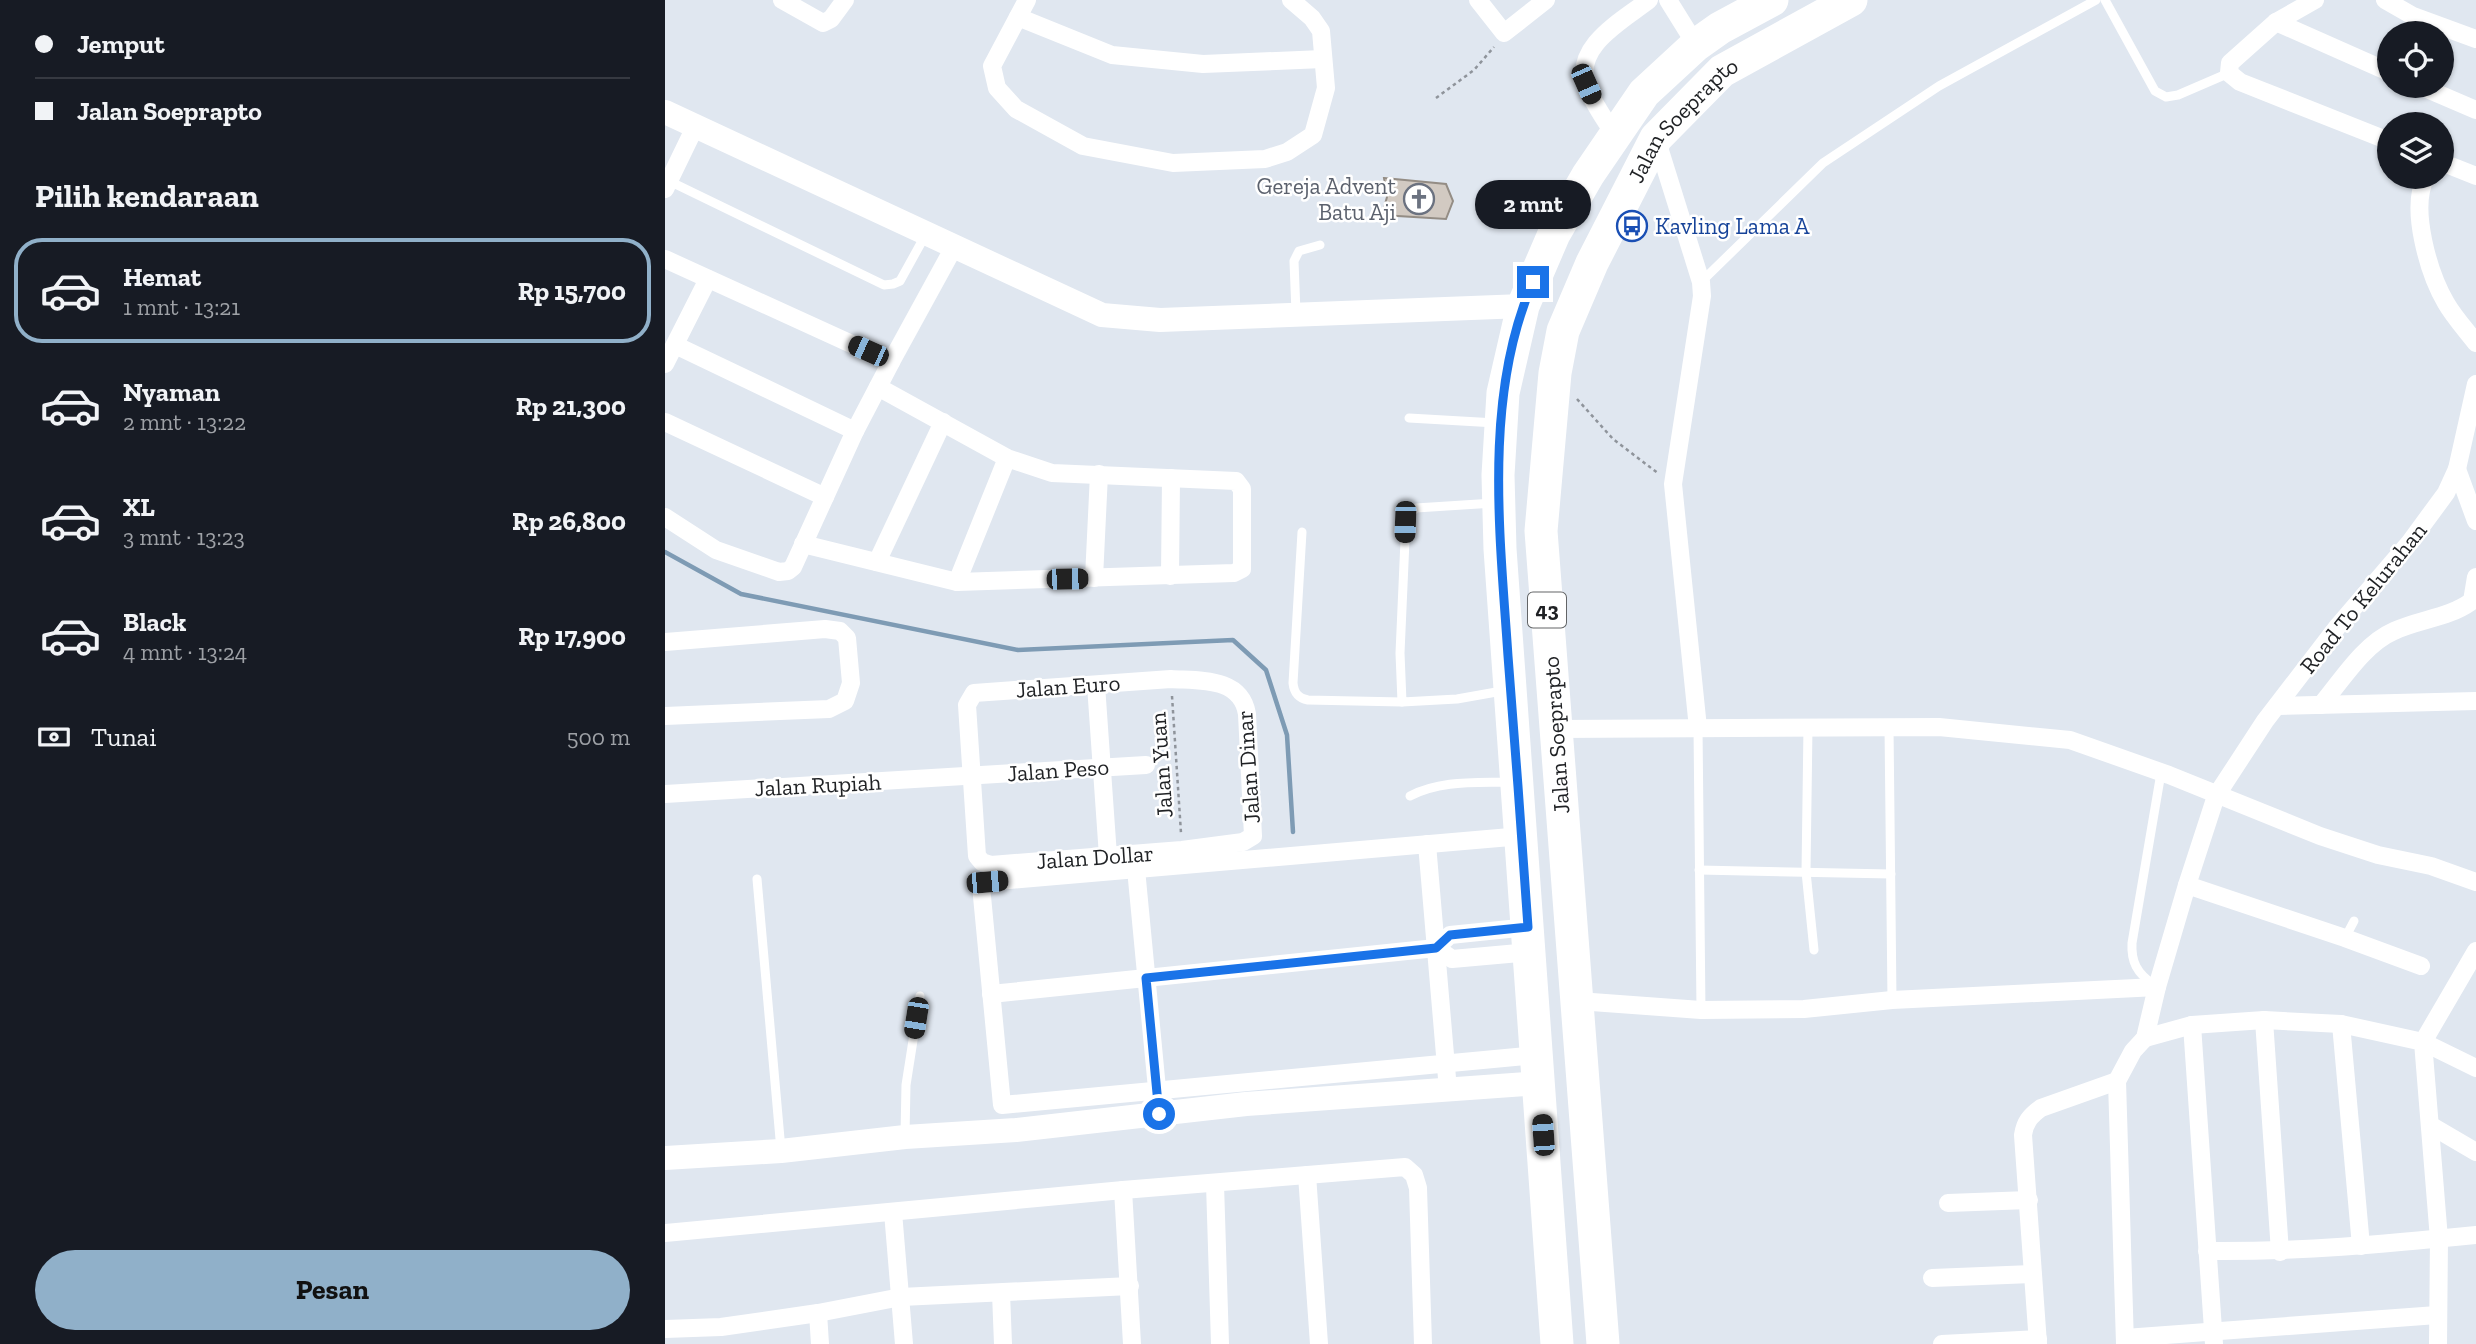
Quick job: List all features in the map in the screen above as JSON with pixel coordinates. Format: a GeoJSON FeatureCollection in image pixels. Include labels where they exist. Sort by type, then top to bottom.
{"type":"FeatureCollection","features":[{"type":"Feature","properties":{"kind":"highway","name":"Jalan Soeprapto"},"geometry":{"type":"LineString","coordinates":[[1557,1344],[1499,502],[1503,393],[1523,306],[1555,234],[1588,175],[1615,135],[1644,93],[1696,45],[1720,28],[1772,0]]}},
{"type":"Feature","properties":{"kind":"highway","name":"Jalan Soeprapto"},"geometry":{"type":"LineString","coordinates":[[1603,1344],[1541,531],[1555,373],[1563,331],[1592,262],[1656,138],[1722,71],[1851,0]]}},
{"type":"Feature","properties":{"kind":"street"},"geometry":{"type":"LineString","coordinates":[[782,0],[823,23],[831,19],[845,0]]}},
{"type":"Feature","properties":{"kind":"street"},"geometry":{"type":"LineString","coordinates":[[1027,0],[992,66],[997,88],[1016,109],[1083,146],[1173,163],[1265,159],[1287,152],[1313,135],[1326,88],[1321,31],[1312,18],[1291,0]]}},
{"type":"Feature","properties":{"kind":"street"},"geometry":{"type":"LineString","coordinates":[[1478,0],[1504,33],[1546,0]]}},
{"type":"Feature","properties":{"kind":"street"},"geometry":{"type":"LineString","coordinates":[[1615,135],[1586,84],[1585,59],[1595,43],[1649,0]]}},
{"type":"Feature","properties":{"kind":"street"},"geometry":{"type":"LineString","coordinates":[[1668,0],[1696,45]]}},
{"type":"Feature","properties":{"kind":"street"},"geometry":{"type":"LineString","coordinates":[[2315,0],[2276,22],[2230,63],[2229,73],[2240,82],[2377,136]]}},
{"type":"Feature","properties":{"kind":"street"},"geometry":{"type":"LineString","coordinates":[[2382,1],[2413,16],[2476,39]]}},
{"type":"Feature","properties":{"kind":"street"},"geometry":{"type":"LineString","coordinates":[[1018,17],[1112,55],[1203,64],[1323,58]]}},
{"type":"Feature","properties":{"kind":"street"},"geometry":{"type":"LineString","coordinates":[[2276,22],[2377,67]]}},
{"type":"Feature","properties":{"kind":"street"},"geometry":{"type":"LineString","coordinates":[[2448,98],[2476,110]]}},
{"type":"Feature","properties":{"kind":"street"},"geometry":{"type":"LineString","coordinates":[[665,112],[1102,316],[1160,320],[1523,306]]}},
{"type":"Feature","properties":{"kind":"street"},"geometry":{"type":"LineString","coordinates":[[666,183],[695,127]]}},
{"type":"Feature","properties":{"kind":"street"},"geometry":{"type":"LineString","coordinates":[[1656,138],[1684,232],[1699,268],[1702,296],[1673,484],[1698,728]]}},
{"type":"Feature","properties":{"kind":"street"},"geometry":{"type":"LineString","coordinates":[[2454,167],[2476,176]]}},
{"type":"Feature","properties":{"kind":"street"},"geometry":{"type":"LineString","coordinates":[[2422,189],[2419,209],[2430,264],[2446,303],[2476,343]]}},
{"type":"Feature","properties":{"kind":"street"},"geometry":{"type":"LineString","coordinates":[[665,517],[716,550],[779,572],[793,567],[855,431],[954,247]]}},
{"type":"Feature","properties":{"kind":"street"},"geometry":{"type":"LineString","coordinates":[[665,259],[891,362]]}},
{"type":"Feature","properties":{"kind":"street"},"geometry":{"type":"LineString","coordinates":[[665,365],[708,279]]}},
{"type":"Feature","properties":{"kind":"street"},"geometry":{"type":"LineString","coordinates":[[675,345],[855,431]]}},
{"type":"Feature","properties":{"kind":"street","name":"Road To Kelurahan"},"geometry":{"type":"LineString","coordinates":[[2145,1038],[2157,987],[2216,796],[2277,706],[2338,626],[2410,542],[2446,492],[2470,438],[2476,384]]}},
{"type":"Feature","properties":{"kind":"street"},"geometry":{"type":"LineString","coordinates":[[803,544],[957,582],[1170,576],[1234,573],[1242,569],[1242,489],[1239,482],[1052,473],[1007,458],[878,387]]}},
{"type":"Feature","properties":{"kind":"street"},"geometry":{"type":"LineString","coordinates":[[665,422],[825,497]]}},
{"type":"Feature","properties":{"kind":"street"},"geometry":{"type":"LineString","coordinates":[[877,562],[943,422]]}},
{"type":"Feature","properties":{"kind":"street"},"geometry":{"type":"LineString","coordinates":[[957,582],[1007,458]]}},
{"type":"Feature","properties":{"kind":"street"},"geometry":{"type":"LineString","coordinates":[[2456,469],[2476,521]]}},
{"type":"Feature","properties":{"kind":"street"},"geometry":{"type":"LineString","coordinates":[[1094,578],[1099,474]]}},
{"type":"Feature","properties":{"kind":"street"},"geometry":{"type":"LineString","coordinates":[[1170,576],[1171,478]]}},
{"type":"Feature","properties":{"kind":"street"},"geometry":{"type":"LineString","coordinates":[[2321,705],[2371,646],[2394,631],[2464,607],[2472,601],[2476,586]]}},
{"type":"Feature","properties":{"kind":"street"},"geometry":{"type":"LineString","coordinates":[[665,642],[825,629],[840,631],[847,638],[851,683],[845,701],[829,709],[665,716]]}},
{"type":"Feature","properties":{"kind":"street","name":"Jalan Euro"},"geometry":{"type":"LineString","coordinates":[[971,776],[967,705],[974,693],[1171,679],[1214,682],[1237,691],[1243,699]]}},
{"type":"Feature","properties":{"kind":"street"},"geometry":{"type":"LineString","coordinates":[[1096,685],[1108,856]]}},
{"type":"Feature","properties":{"kind":"street","name":"Jalan Dinar"},"geometry":{"type":"LineString","coordinates":[[1243,699],[1247,714],[1253,836]]}},
{"type":"Feature","properties":{"kind":"street"},"geometry":{"type":"LineString","coordinates":[[2277,706],[2476,701]]}},
{"type":"Feature","properties":{"kind":"street"},"geometry":{"type":"LineString","coordinates":[[1556,729],[1939,727],[2070,740],[2366,851],[2431,866],[2476,882]]}},
{"type":"Feature","properties":{"kind":"street","name":"Jalan Peso"},"geometry":{"type":"LineString","coordinates":[[971,776],[1146,765]]}},
{"type":"Feature","properties":{"kind":"street","name":"Jalan Dollar"},"geometry":{"type":"LineString","coordinates":[[971,776],[977,856],[984,863],[1182,850],[1243,842],[1253,836]]}},
{"type":"Feature","properties":{"kind":"street","name":"Jalan Rupiah"},"geometry":{"type":"LineString","coordinates":[[665,794],[971,776]]}},
{"type":"Feature","properties":{"kind":"street"},"geometry":{"type":"LineString","coordinates":[[1522,836],[987,882],[981,886],[1002,1105],[1158,1102],[1246,1104],[1448,1090],[1538,1069]]}},
{"type":"Feature","properties":{"kind":"street"},"geometry":{"type":"LineString","coordinates":[[1427,844],[1448,1090]]}},
{"type":"Feature","properties":{"kind":"street"},"geometry":{"type":"LineString","coordinates":[[1136,869],[1158,1102]]}},
{"type":"Feature","properties":{"kind":"street"},"geometry":{"type":"LineString","coordinates":[[2187,885],[2421,966]]}},
{"type":"Feature","properties":{"kind":"street"},"geometry":{"type":"LineString","coordinates":[[991,995],[1436,948],[1450,935],[1529,940]]}},
{"type":"Feature","properties":{"kind":"street"},"geometry":{"type":"LineString","coordinates":[[1436,948],[1452,959],[1529,940]]}},
{"type":"Feature","properties":{"kind":"street"},"geometry":{"type":"LineString","coordinates":[[2438,1344],[2439,1238],[2423,1042],[2470,977],[2476,951]]}},
{"type":"Feature","properties":{"kind":"street"},"geometry":{"type":"LineString","coordinates":[[1578,1001],[1701,1010],[1804,1009],[1892,1000],[2157,987]]}},
{"type":"Feature","properties":{"kind":"street"},"geometry":{"type":"LineString","coordinates":[[2437,1315],[2213,1338],[2125,1341],[2117,1081],[2133,1051],[2145,1038],[2192,1025],[2264,1020],[2341,1024],[2423,1042],[2476,1068]]}},
{"type":"Feature","properties":{"kind":"street"},"geometry":{"type":"LineString","coordinates":[[2264,1020],[2280,1252]]}},
{"type":"Feature","properties":{"kind":"street"},"geometry":{"type":"LineString","coordinates":[[2341,1024],[2361,1246]]}},
{"type":"Feature","properties":{"kind":"street"},"geometry":{"type":"LineString","coordinates":[[2192,1025],[2213,1338]]}},
{"type":"Feature","properties":{"kind":"street"},"geometry":{"type":"LineString","coordinates":[[665,1158],[781,1151],[905,1137],[1016,1130],[1158,1102],[1446,1063],[1538,1069]]}},
{"type":"Feature","properties":{"kind":"street"},"geometry":{"type":"LineString","coordinates":[[1942,1344],[2038,1341],[2023,1135],[2025,1125],[2031,1115],[2041,1108],[2117,1081]]}},
{"type":"Feature","properties":{"kind":"street"},"geometry":{"type":"LineString","coordinates":[[2430,1125],[2476,1152]]}},
{"type":"Feature","properties":{"kind":"street"},"geometry":{"type":"LineString","coordinates":[[665,1233],[1123,1190],[1405,1167],[1414,1175],[1418,1188],[1423,1344]]}},
{"type":"Feature","properties":{"kind":"street"},"geometry":{"type":"LineString","coordinates":[[1307,1175],[1319,1344]]}},
{"type":"Feature","properties":{"kind":"street"},"geometry":{"type":"LineString","coordinates":[[1215,1184],[1220,1344]]}},
{"type":"Feature","properties":{"kind":"street"},"geometry":{"type":"LineString","coordinates":[[1123,1190],[1132,1344]]}},
{"type":"Feature","properties":{"kind":"street"},"geometry":{"type":"LineString","coordinates":[[1948,1203],[2029,1200]]}},
{"type":"Feature","properties":{"kind":"street"},"geometry":{"type":"LineString","coordinates":[[893,1212],[904,1344]]}},
{"type":"Feature","properties":{"kind":"street"},"geometry":{"type":"LineString","coordinates":[[2207,1251],[2280,1252],[2476,1235]]}},
{"type":"Feature","properties":{"kind":"street"},"geometry":{"type":"LineString","coordinates":[[1932,1278],[2032,1274]]}},
{"type":"Feature","properties":{"kind":"street"},"geometry":{"type":"LineString","coordinates":[[665,1329],[722,1335],[901,1297],[1130,1286]]}},
{"type":"Feature","properties":{"kind":"street"},"geometry":{"type":"LineString","coordinates":[[1001,1293],[1003,1344]]}},
{"type":"Feature","properties":{"kind":"street"},"geometry":{"type":"LineString","coordinates":[[818,1313],[820,1344]]}},
{"type":"Feature","properties":{"kind":"lane"},"geometry":{"type":"LineString","coordinates":[[1701,282],[1823,163],[1939,86],[2096,0]]}},
{"type":"Feature","properties":{"kind":"lane"},"geometry":{"type":"LineString","coordinates":[[2105,0],[2155,91],[2166,97],[2178,95],[2229,73]]}},
{"type":"Feature","properties":{"kind":"lane"},"geometry":{"type":"LineString","coordinates":[[666,183],[884,285],[900,281],[926,234]]}},
{"type":"Feature","properties":{"kind":"lane"},"geometry":{"type":"LineString","coordinates":[[1296,315],[1294,261],[1299,251],[1320,245]]}},
{"type":"Feature","properties":{"kind":"lane"},"geometry":{"type":"LineString","coordinates":[[1409,418],[1501,423]]}},
{"type":"Feature","properties":{"kind":"lane"},"geometry":{"type":"LineString","coordinates":[[1402,702],[1400,653],[1405,522],[1408,514],[1416,508],[1499,502]]}},
{"type":"Feature","properties":{"kind":"lane"},"geometry":{"type":"LineString","coordinates":[[1302,531],[1293,683],[1300,698],[1402,702],[1457,699],[1511,690]]}},
{"type":"Feature","properties":{"kind":"lane"},"geometry":{"type":"LineString","coordinates":[[1808,727],[1806,872],[1814,950]]}},
{"type":"Feature","properties":{"kind":"lane"},"geometry":{"type":"LineString","coordinates":[[1889,727],[1892,1000]]}},
{"type":"Feature","properties":{"kind":"lane"},"geometry":{"type":"LineString","coordinates":[[1698,728],[1701,1010]]}},
{"type":"Feature","properties":{"kind":"lane"},"geometry":{"type":"LineString","coordinates":[[2157,987],[2141,976],[2131,959],[2134,924],[2161,773]]}},
{"type":"Feature","properties":{"kind":"lane"},"geometry":{"type":"LineString","coordinates":[[1410,796],[1433,786],[1446,784],[1518,782]]}},
{"type":"Feature","properties":{"kind":"lane"},"geometry":{"type":"LineString","coordinates":[[1699,870],[1891,874]]}},
{"type":"Feature","properties":{"kind":"lane"},"geometry":{"type":"LineString","coordinates":[[757,878],[781,1151]]}},
{"type":"Feature","properties":{"kind":"lane"},"geometry":{"type":"LineString","coordinates":[[2345,938],[2354,920]]}},
{"type":"Feature","properties":{"kind":"lane"},"geometry":{"type":"LineString","coordinates":[[905,1137],[906,1085],[920,996]]}},
{"type":"Feature","properties":{"kind":"path"},"geometry":{"type":"LineString","coordinates":[[1436,98],[1474,70],[1504,33]]}},
{"type":"Feature","properties":{"kind":"path"},"geometry":{"type":"LineString","coordinates":[[1555,373],[1613,439],[1673,484]]}},
{"type":"Feature","properties":{"kind":"path","name":"Jalan Yuan"},"geometry":{"type":"LineString","coordinates":[[1171,679],[1182,850]]}},
{"type":"Feature","properties":{"kind":"building","name":"Gereja Advent Batu Aji"},"geometry":{"type":"Polygon","coordinates":[[[1384,178],[1446,184],[1453,201],[1446,219],[1382,215],[1387,197],[1384,178]]]}},
{"type":"Feature","properties":{"kind":"waterway"},"geometry":{"type":"LineString","coordinates":[[665,552],[741,594],[1018,650],[1233,640],[1266,670],[1287,735],[1293,832]]}},
{"type":"Feature","properties":{"kind":"place","name":"Gereja Advent Batu Aji"},"geometry":{"type":"Point","coordinates":[1419,199]}},
{"type":"Feature","properties":{"kind":"place","name":"Kavling Lama A"},"geometry":{"type":"Point","coordinates":[1632,226]}},
{"type":"Feature","properties":{"kind":"route"},"geometry":{"type":"LineString","coordinates":[[1159,1114],[1146,978],[1436,948],[1450,935],[1528,927],[1500,549],[1498,475],[1503,393],[1523,306],[1533,282]]}}]}
